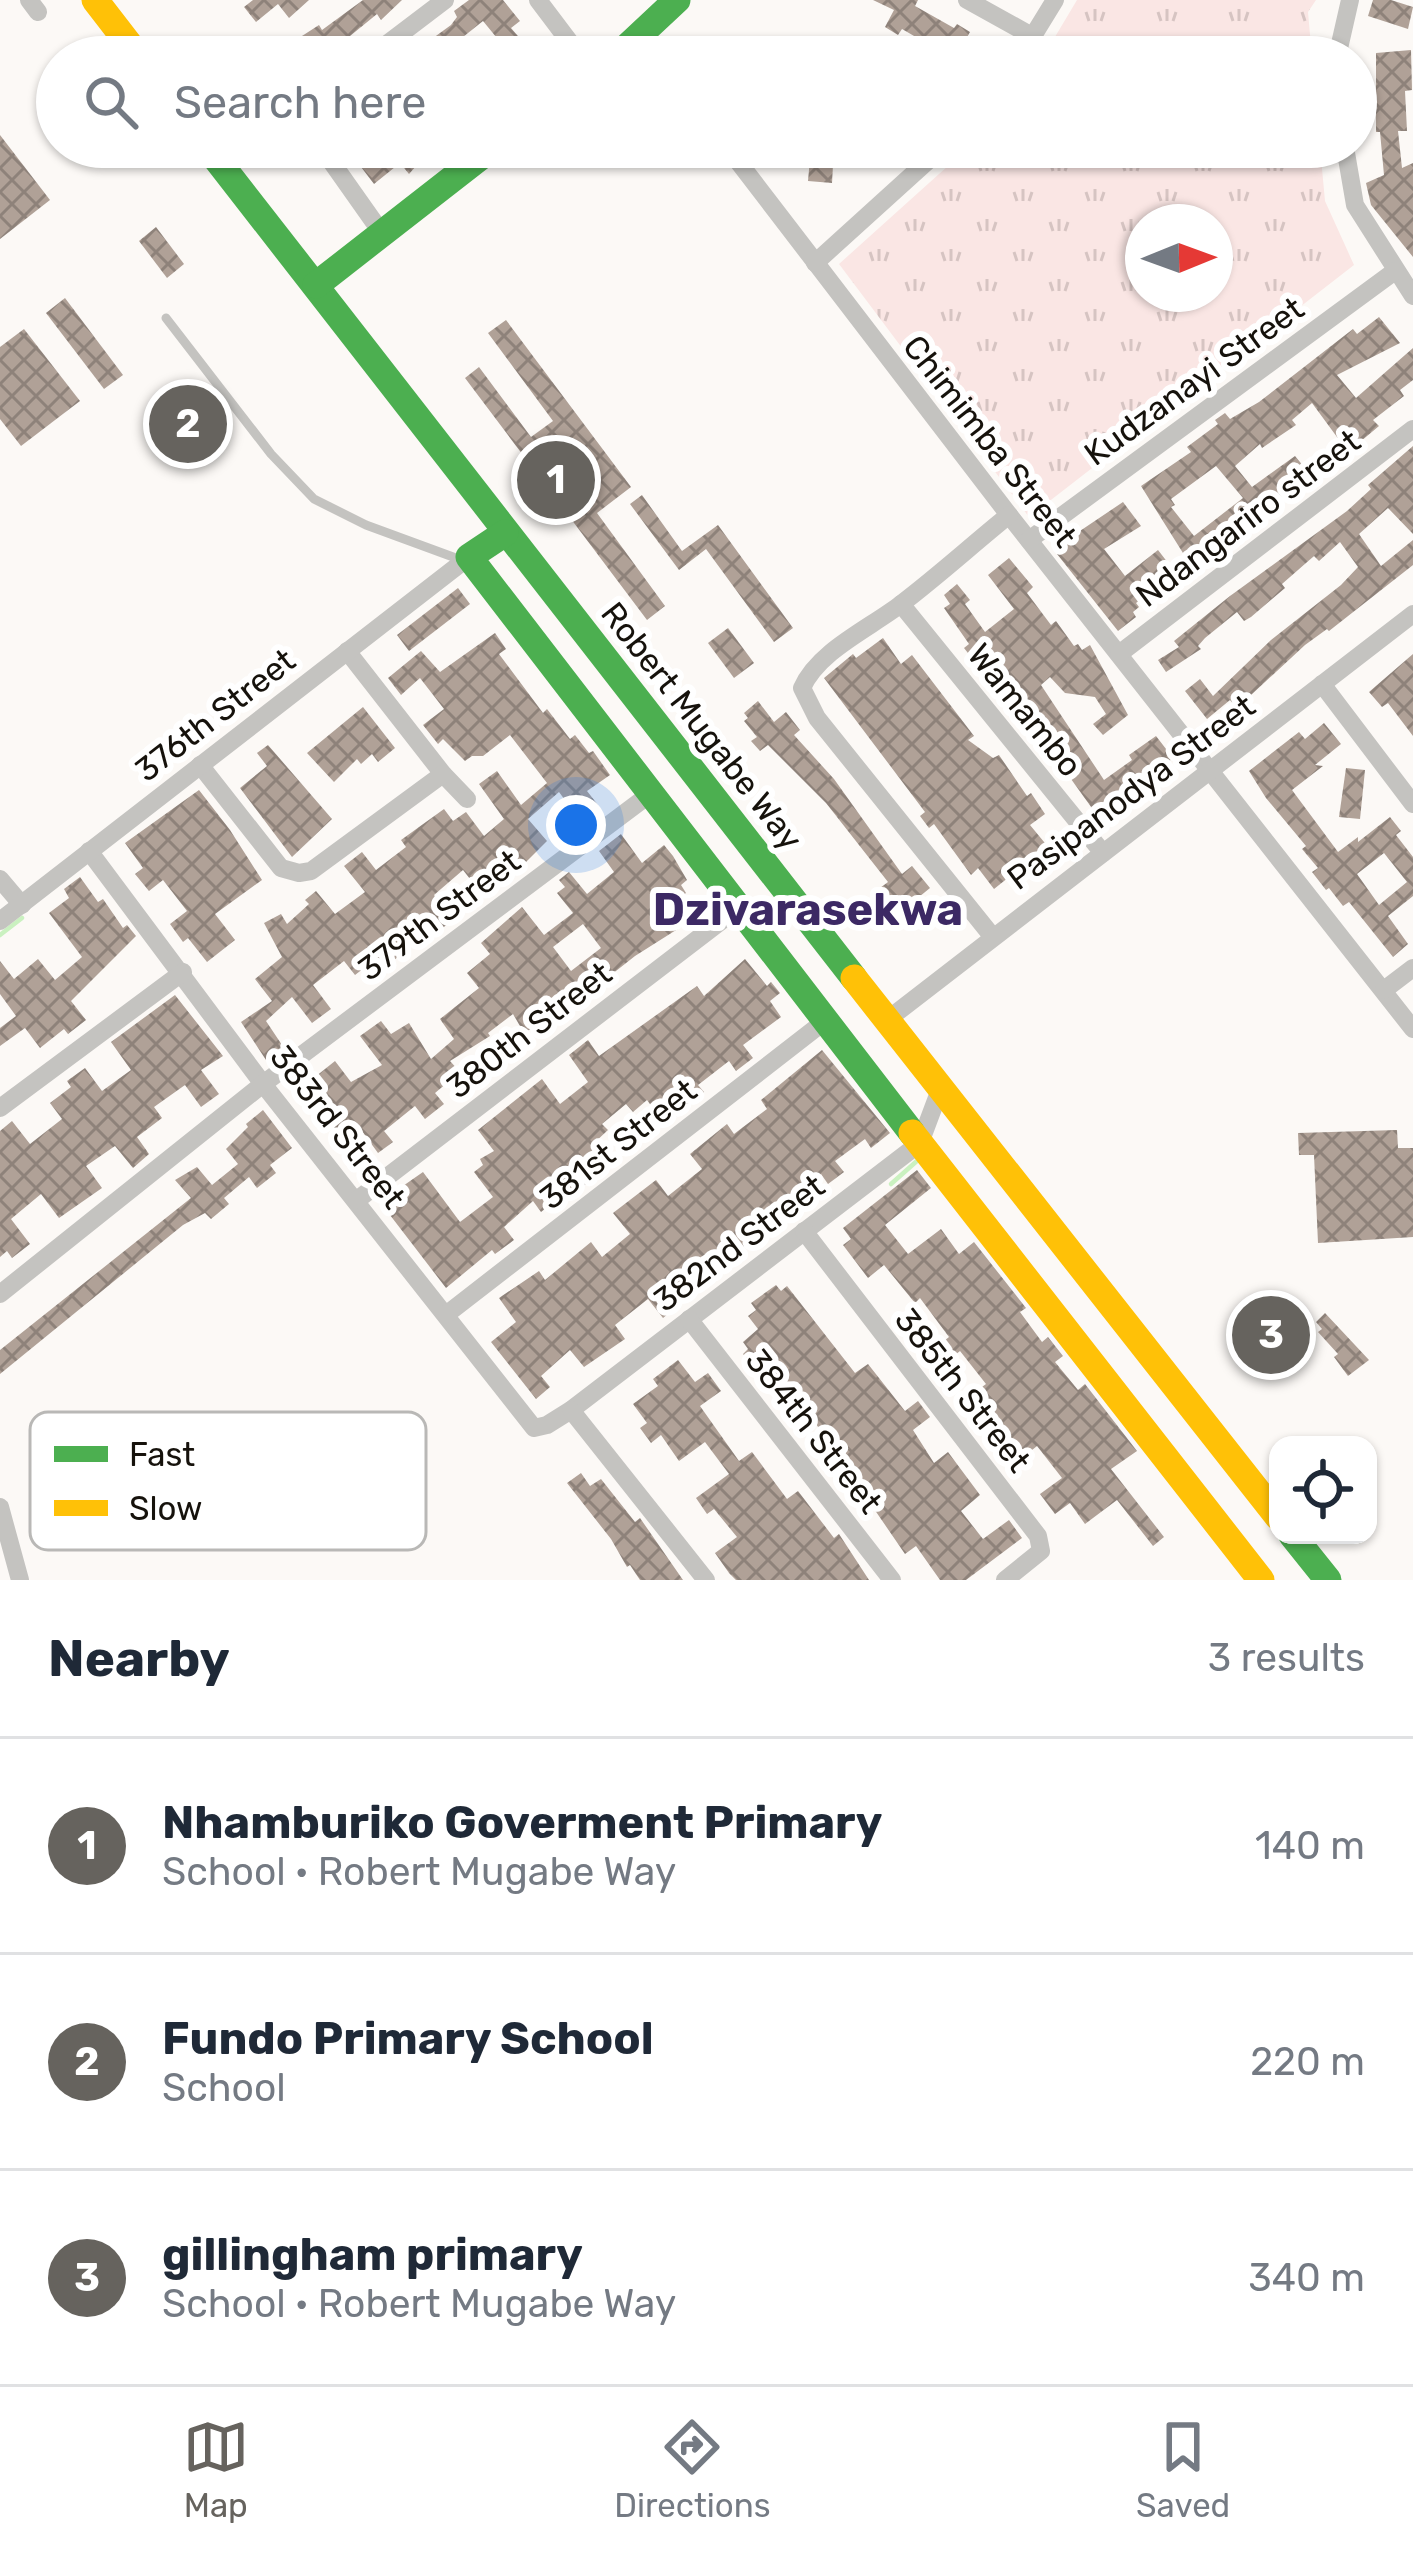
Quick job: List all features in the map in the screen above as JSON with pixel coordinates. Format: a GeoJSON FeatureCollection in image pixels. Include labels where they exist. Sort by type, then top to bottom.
{"type":"FeatureCollection","features":[{"type":"Feature","properties":{"kind":"street"},"geometry":{"type":"LineString","coordinates":[[95,0],[123,36]]}},
{"type":"Feature","properties":{"kind":"street"},"geometry":{"type":"LineString","coordinates":[[398,36],[445,0]]}},
{"type":"Feature","properties":{"kind":"street"},"geometry":{"type":"LineString","coordinates":[[538,0],[565,36]]}},
{"type":"Feature","properties":{"kind":"street"},"geometry":{"type":"LineString","coordinates":[[656,36],[677,0]]}},
{"type":"Feature","properties":{"kind":"street"},"geometry":{"type":"LineString","coordinates":[[967,0],[1032,36],[1055,0]]}},
{"type":"Feature","properties":{"kind":"street"},"geometry":{"type":"LineString","coordinates":[[1342,36],[1350,0]]}},
{"type":"Feature","properties":{"kind":"street","name":"Robert Mugabe Way"},"geometry":{"type":"LineString","coordinates":[[224,168],[1269,1506]]}},
{"type":"Feature","properties":{"kind":"street"},"geometry":{"type":"LineString","coordinates":[[336,168],[381,232]]}},
{"type":"Feature","properties":{"kind":"street"},"geometry":{"type":"LineString","coordinates":[[316,285],[465,168]]}},
{"type":"Feature","properties":{"kind":"street","name":"Chimimba Street"},"geometry":{"type":"LineString","coordinates":[[743,168],[1413,1028]]}},
{"type":"Feature","properties":{"kind":"street"},"geometry":{"type":"LineString","coordinates":[[815,263],[920,168]]}},
{"type":"Feature","properties":{"kind":"street"},"geometry":{"type":"LineString","coordinates":[[1349,168],[1355,205],[1413,296]]}},
{"type":"Feature","properties":{"kind":"street","name":"Kudzanayi Street"},"geometry":{"type":"LineString","coordinates":[[1030,540],[1395,272]]}},
{"type":"Feature","properties":{"kind":"street","name":"Ndangariro street"},"geometry":{"type":"LineString","coordinates":[[1119,654],[1413,429]]}},
{"type":"Feature","properties":{"kind":"street"},"geometry":{"type":"LineString","coordinates":[[992,936],[817,718],[802,688],[808,674],[822,662],[1009,514]]}},
{"type":"Feature","properties":{"kind":"street"},"geometry":{"type":"LineString","coordinates":[[506,533],[466,559],[1261,1580]]}},
{"type":"Feature","properties":{"kind":"street","name":"376th Street"},"geometry":{"type":"LineString","coordinates":[[0,921],[466,559]]}},
{"type":"Feature","properties":{"kind":"street","name":"Wamambo"},"geometry":{"type":"LineString","coordinates":[[901,604],[1103,853]]}},
{"type":"Feature","properties":{"kind":"street","name":"Pasipanodya Street"},"geometry":{"type":"LineString","coordinates":[[887,1020],[1413,614]]}},
{"type":"Feature","properties":{"kind":"street"},"geometry":{"type":"LineString","coordinates":[[346,651],[467,799]]}},
{"type":"Feature","properties":{"kind":"street"},"geometry":{"type":"LineString","coordinates":[[1322,684],[1411,795]]}},
{"type":"Feature","properties":{"kind":"street"},"geometry":{"type":"LineString","coordinates":[[200,765],[281,868],[299,874],[310,871],[443,774]]}},
{"type":"Feature","properties":{"kind":"street","name":"379th Street"},"geometry":{"type":"LineString","coordinates":[[0,1294],[263,1084],[650,794]]}},
{"type":"Feature","properties":{"kind":"street","name":"383rd Street"},"geometry":{"type":"LineString","coordinates":[[89,851],[263,1084],[529,1424],[534,1428],[548,1425]]}},
{"type":"Feature","properties":{"kind":"street"},"geometry":{"type":"LineString","coordinates":[[0,879],[22,905]]}},
{"type":"Feature","properties":{"kind":"street","name":"380th Street"},"geometry":{"type":"LineString","coordinates":[[357,1201],[737,908]]}},
{"type":"Feature","properties":{"kind":"street"},"geometry":{"type":"LineString","coordinates":[[1384,990],[1413,968]]}},
{"type":"Feature","properties":{"kind":"street"},"geometry":{"type":"LineString","coordinates":[[0,1108],[183,972]]}},
{"type":"Feature","properties":{"kind":"street","name":"381st Street"},"geometry":{"type":"LineString","coordinates":[[447,1314],[825,1022]]}},
{"type":"Feature","properties":{"kind":"street"},"geometry":{"type":"LineString","coordinates":[[920,1143],[940,1087]]}},
{"type":"Feature","properties":{"kind":"street","name":"382nd Street"},"geometry":{"type":"LineString","coordinates":[[548,1425],[920,1143]]}},
{"type":"Feature","properties":{"kind":"street","name":"385th Street"},"geometry":{"type":"LineString","coordinates":[[804,1232],[1038,1536],[1041,1551],[1037,1557],[1005,1580]]}},
{"type":"Feature","properties":{"kind":"street","name":"384th Street"},"geometry":{"type":"LineString","coordinates":[[689,1319],[892,1580]]}},
{"type":"Feature","properties":{"kind":"street"},"geometry":{"type":"LineString","coordinates":[[572,1410],[706,1580]]}},
{"type":"Feature","properties":{"kind":"street"},"geometry":{"type":"LineString","coordinates":[[0,1507],[20,1580]]}},
{"type":"Feature","properties":{"kind":"street"},"geometry":{"type":"LineString","coordinates":[[1297,1544],[1314,1575]]}},
{"type":"Feature","properties":{"kind":"lane"},"geometry":{"type":"LineString","coordinates":[[166,318],[271,454],[314,499],[366,525],[466,559]]}},
{"type":"Feature","properties":{"kind":"green space"},"geometry":{"type":"Polygon","coordinates":[[[1077,0],[1316,0],[1308,12],[1310,36],[1056,36],[1077,0]]]}},
{"type":"Feature","properties":{"kind":"green space"},"geometry":{"type":"Polygon","coordinates":[[[946,168],[1322,168],[1325,201],[1354,265],[1029,517],[839,264],[946,168]]]}},
{"type":"Feature","properties":{"kind":"building"},"geometry":{"type":"Polygon","coordinates":[[[253,0],[309,0],[289,18],[278,4],[256,22],[244,7],[253,0]]]}},
{"type":"Feature","properties":{"kind":"building"},"geometry":{"type":"Polygon","coordinates":[[[363,0],[402,0],[381,20],[377,14],[350,36],[302,36],[319,25],[322,30],[363,0]]]}},
{"type":"Feature","properties":{"kind":"building"},"geometry":{"type":"Polygon","coordinates":[[[469,0],[503,0],[520,21],[511,28],[518,36],[495,36],[483,21],[464,36],[436,36],[457,17],[454,11],[469,0]]]}},
{"type":"Feature","properties":{"kind":"building"},"geometry":{"type":"Polygon","coordinates":[[[873,0],[918,0],[915,6],[970,32],[968,36],[914,36],[902,29],[898,35],[885,27],[894,10],[873,0]]]}},
{"type":"Feature","properties":{"kind":"building"},"geometry":{"type":"Polygon","coordinates":[[[1373,0],[1413,7],[1408,29],[1368,16],[1373,0]]]}},
{"type":"Feature","properties":{"kind":"building"},"geometry":{"type":"Polygon","coordinates":[[[1411,50],[1412,90],[1405,91],[1407,131],[1398,131],[1402,168],[1413,163],[1413,257],[1371,205],[1366,183],[1384,175],[1377,132],[1377,53],[1411,50]]]}},
{"type":"Feature","properties":{"kind":"building"},"geometry":{"type":"Polygon","coordinates":[[[0,135],[50,200],[0,239],[0,135]]]}},
{"type":"Feature","properties":{"kind":"building"},"geometry":{"type":"Polygon","coordinates":[[[362,168],[394,168],[374,184],[362,168]]]}},
{"type":"Feature","properties":{"kind":"building"},"geometry":{"type":"Polygon","coordinates":[[[809,168],[833,168],[832,183],[808,181],[809,168]]]}},
{"type":"Feature","properties":{"kind":"building"},"geometry":{"type":"Polygon","coordinates":[[[156,227],[184,264],[167,278],[139,241],[156,227]]]}},
{"type":"Feature","properties":{"kind":"building"},"geometry":{"type":"Polygon","coordinates":[[[65,298],[123,375],[104,389],[46,313],[65,298]]]}},
{"type":"Feature","properties":{"kind":"building"},"geometry":{"type":"Polygon","coordinates":[[[1379,317],[1400,343],[1337,375],[1356,398],[1413,348],[1413,380],[1400,390],[1404,396],[1373,420],[1379,426],[1348,452],[1312,403],[1292,420],[1296,425],[1262,448],[1260,444],[1235,466],[1252,487],[1295,456],[1308,472],[1268,506],[1273,512],[1260,523],[1251,513],[1196,561],[1193,557],[1188,561],[1141,486],[1191,452],[1187,447],[1218,424],[1215,420],[1225,413],[1230,419],[1259,402],[1353,329],[1357,334],[1379,317]],[[1216,466],[1171,499],[1175,505],[1171,507],[1194,536],[1243,498],[1216,466]]]}},
{"type":"Feature","properties":{"kind":"building"},"geometry":{"type":"Polygon","coordinates":[[[506,320],[631,487],[597,513],[665,606],[647,620],[465,378],[479,367],[531,437],[553,421],[488,333],[506,320]]]}},
{"type":"Feature","properties":{"kind":"building"},"geometry":{"type":"Polygon","coordinates":[[[24,329],[80,401],[21,446],[0,419],[0,347],[24,329]]]}},
{"type":"Feature","properties":{"kind":"building"},"geometry":{"type":"Polygon","coordinates":[[[1413,446],[1413,534],[1388,508],[1359,534],[1381,566],[1413,540],[1413,565],[1305,645],[1237,708],[1230,700],[1207,719],[1185,691],[1200,679],[1213,696],[1271,640],[1341,585],[1358,567],[1340,542],[1319,561],[1314,556],[1251,617],[1244,621],[1237,612],[1205,638],[1198,646],[1201,649],[1166,672],[1158,660],[1179,647],[1174,641],[1230,596],[1347,511],[1371,489],[1368,485],[1413,446]]]}},
{"type":"Feature","properties":{"kind":"building"},"geometry":{"type":"Polygon","coordinates":[[[642,495],[682,551],[718,525],[793,628],[774,642],[706,549],[679,570],[630,504],[642,495]]]}},
{"type":"Feature","properties":{"kind":"building"},"geometry":{"type":"Polygon","coordinates":[[[1123,502],[1141,526],[1104,549],[1125,576],[1158,550],[1175,572],[1136,603],[1136,617],[1118,631],[1057,554],[1071,537],[1123,502]]]}},
{"type":"Feature","properties":{"kind":"building"},"geometry":{"type":"Polygon","coordinates":[[[1009,558],[1033,587],[1027,593],[1051,625],[1056,621],[1074,646],[1082,650],[1090,645],[1128,715],[1103,735],[1093,724],[1106,714],[1095,697],[1065,693],[1050,677],[1041,685],[1104,780],[1156,736],[1173,758],[1099,818],[1069,769],[964,648],[969,644],[944,608],[950,604],[944,595],[957,584],[985,632],[1014,609],[988,575],[1009,558]]]}},
{"type":"Feature","properties":{"kind":"building"},"geometry":{"type":"Polygon","coordinates":[[[458,588],[470,604],[409,651],[397,635],[458,588]]]}},
{"type":"Feature","properties":{"kind":"building"},"geometry":{"type":"Polygon","coordinates":[[[728,628],[754,663],[734,678],[708,643],[728,628]]]}},
{"type":"Feature","properties":{"kind":"building"},"geometry":{"type":"Polygon","coordinates":[[[495,633],[506,649],[499,654],[543,713],[547,709],[570,739],[575,735],[589,753],[593,751],[610,775],[587,791],[598,805],[579,819],[559,792],[528,819],[547,841],[525,863],[481,893],[463,870],[434,895],[453,920],[436,933],[433,929],[384,968],[377,958],[355,975],[344,961],[313,985],[331,1009],[312,1023],[292,997],[266,1021],[284,1048],[266,1060],[241,1022],[272,1001],[255,979],[282,957],[264,923],[281,914],[287,924],[316,891],[335,914],[365,892],[344,866],[362,852],[376,870],[406,847],[401,840],[444,809],[453,821],[466,812],[484,836],[504,819],[479,784],[497,771],[521,805],[547,783],[510,735],[483,756],[465,761],[443,739],[438,744],[423,725],[444,709],[420,678],[401,695],[388,678],[421,651],[440,672],[495,633]]]}},
{"type":"Feature","properties":{"kind":"building"},"geometry":{"type":"Polygon","coordinates":[[[883,638],[901,664],[912,655],[974,736],[968,740],[993,758],[999,755],[1045,814],[1030,825],[1049,848],[1035,860],[1031,853],[1005,872],[1009,877],[994,889],[978,868],[971,875],[934,824],[929,828],[920,816],[925,812],[824,678],[883,638]]]}},
{"type":"Feature","properties":{"kind":"building"},"geometry":{"type":"Polygon","coordinates":[[[1413,654],[1413,736],[1388,703],[1382,707],[1369,692],[1413,654]]]}},
{"type":"Feature","properties":{"kind":"building"},"geometry":{"type":"Polygon","coordinates":[[[758,701],[774,722],[786,712],[800,730],[794,735],[834,779],[902,874],[912,866],[930,888],[903,910],[880,888],[888,882],[826,803],[768,745],[760,751],[751,741],[757,737],[744,721],[748,718],[744,713],[758,701]]]}},
{"type":"Feature","properties":{"kind":"building"},"geometry":{"type":"Polygon","coordinates":[[[363,707],[395,748],[378,762],[372,754],[361,764],[357,759],[334,782],[307,753],[363,707]]]}},
{"type":"Feature","properties":{"kind":"building"},"geometry":{"type":"Polygon","coordinates":[[[1324,723],[1341,744],[1315,765],[1323,766],[1292,790],[1338,852],[1390,817],[1401,831],[1396,835],[1413,857],[1413,896],[1388,916],[1408,944],[1393,957],[1349,902],[1343,906],[1312,872],[1318,868],[1302,849],[1306,846],[1249,771],[1299,732],[1305,739],[1324,723]],[[1384,853],[1357,874],[1379,905],[1407,882],[1384,853]]]}},
{"type":"Feature","properties":{"kind":"building"},"geometry":{"type":"Polygon","coordinates":[[[268,745],[332,819],[292,857],[240,788],[267,766],[257,753],[268,745]]]}},
{"type":"Feature","properties":{"kind":"building"},"geometry":{"type":"Polygon","coordinates":[[[1346,768],[1365,770],[1360,819],[1339,817],[1346,768]]]}},
{"type":"Feature","properties":{"kind":"building"},"geometry":{"type":"Polygon","coordinates":[[[199,790],[262,880],[215,914],[235,940],[207,962],[170,924],[187,911],[163,880],[149,891],[135,874],[143,868],[125,843],[199,790]]]}},
{"type":"Feature","properties":{"kind":"building"},"geometry":{"type":"Polygon","coordinates":[[[621,834],[642,863],[664,845],[687,880],[681,885],[686,893],[670,905],[684,925],[569,1008],[562,999],[531,1019],[535,1026],[524,1033],[513,1014],[490,1036],[450,1061],[460,1072],[435,1093],[444,1104],[425,1119],[415,1106],[384,1131],[393,1142],[378,1153],[362,1131],[347,1143],[329,1121],[322,1126],[292,1084],[305,1075],[310,1081],[335,1061],[351,1082],[382,1065],[360,1036],[381,1021],[391,1034],[409,1023],[431,1059],[454,1039],[440,1019],[479,988],[467,973],[490,954],[481,943],[522,907],[544,935],[573,913],[557,893],[565,887],[559,880],[569,872],[587,894],[614,872],[599,851],[621,834]],[[583,924],[553,947],[571,971],[601,948],[583,924]]]}},
{"type":"Feature","properties":{"kind":"building"},"geometry":{"type":"Polygon","coordinates":[[[80,877],[98,902],[103,899],[123,928],[127,925],[136,936],[71,1001],[86,1020],[68,1034],[64,1029],[40,1048],[25,1028],[0,1046],[0,1028],[16,1016],[0,994],[0,961],[14,979],[38,959],[55,980],[82,957],[49,913],[69,898],[64,889],[80,877]]]}},
{"type":"Feature","properties":{"kind":"building"},"geometry":{"type":"Polygon","coordinates":[[[745,959],[767,986],[771,982],[780,993],[770,1001],[781,1017],[743,1045],[753,1058],[736,1071],[729,1061],[698,1085],[704,1092],[666,1126],[647,1100],[633,1112],[626,1104],[602,1124],[608,1130],[593,1144],[610,1168],[541,1212],[533,1201],[504,1227],[514,1240],[495,1254],[492,1250],[446,1288],[380,1202],[423,1172],[460,1222],[493,1197],[474,1172],[483,1165],[480,1159],[494,1151],[478,1130],[542,1079],[560,1104],[588,1082],[569,1055],[588,1040],[599,1056],[697,986],[704,996],[745,959]]]}},
{"type":"Feature","properties":{"kind":"building"},"geometry":{"type":"Polygon","coordinates":[[[175,995],[223,1056],[201,1070],[219,1094],[201,1107],[185,1085],[154,1107],[162,1118],[137,1137],[149,1154],[133,1168],[115,1146],[86,1166],[102,1188],[59,1218],[41,1194],[11,1219],[30,1244],[12,1258],[7,1251],[0,1257],[0,1131],[12,1121],[30,1144],[62,1119],[50,1103],[71,1087],[67,1081],[85,1068],[102,1091],[131,1070],[111,1042],[175,995]]]}},
{"type":"Feature","properties":{"kind":"building"},"geometry":{"type":"Polygon","coordinates":[[[822,1050],[890,1133],[871,1148],[865,1139],[835,1161],[844,1172],[828,1184],[821,1174],[787,1201],[795,1210],[781,1221],[777,1216],[729,1260],[703,1272],[673,1297],[679,1305],[663,1318],[648,1299],[615,1325],[625,1339],[584,1367],[570,1350],[541,1376],[550,1387],[536,1399],[491,1342],[516,1322],[499,1298],[539,1271],[545,1280],[591,1242],[602,1257],[630,1234],[613,1213],[656,1180],[668,1196],[702,1169],[690,1154],[727,1124],[734,1134],[767,1109],[761,1100],[822,1050]]]}},
{"type":"Feature","properties":{"kind":"building"},"geometry":{"type":"Polygon","coordinates":[[[263,1110],[292,1148],[270,1165],[276,1173],[257,1188],[249,1177],[224,1198],[229,1204],[211,1219],[205,1213],[183,1225],[0,1374],[0,1350],[191,1198],[175,1180],[197,1167],[212,1185],[238,1164],[226,1149],[263,1110]]]}},
{"type":"Feature","properties":{"kind":"building"},"geometry":{"type":"Polygon","coordinates":[[[1397,1130],[1398,1148],[1413,1148],[1413,1237],[1318,1243],[1314,1155],[1299,1155],[1298,1133],[1397,1130]]]}},
{"type":"Feature","properties":{"kind":"building"},"geometry":{"type":"Polygon","coordinates":[[[917,1170],[931,1188],[885,1225],[908,1254],[941,1229],[959,1254],[974,1242],[1026,1308],[1020,1312],[1042,1342],[1048,1337],[1063,1356],[1055,1362],[1078,1390],[1085,1384],[1137,1451],[1111,1469],[1164,1537],[1153,1546],[1117,1500],[1085,1524],[1070,1503],[1055,1514],[1040,1494],[1062,1478],[1037,1446],[1021,1459],[1005,1438],[996,1445],[962,1402],[986,1384],[960,1351],[955,1355],[944,1341],[949,1337],[920,1298],[915,1303],[884,1265],[868,1278],[843,1245],[851,1239],[843,1228],[917,1170]]]}},
{"type":"Feature","properties":{"kind":"building"},"geometry":{"type":"Polygon","coordinates":[[[776,1285],[781,1291],[787,1286],[855,1373],[868,1364],[905,1411],[918,1401],[930,1417],[913,1430],[934,1463],[948,1452],[980,1495],[961,1511],[983,1539],[1009,1520],[1022,1538],[966,1580],[940,1580],[916,1546],[905,1554],[870,1503],[864,1508],[813,1443],[823,1434],[802,1404],[790,1413],[776,1394],[786,1386],[763,1356],[752,1365],[743,1354],[748,1349],[743,1342],[758,1329],[748,1316],[756,1310],[751,1303],[776,1285]]]}},
{"type":"Feature","properties":{"kind":"building"},"geometry":{"type":"Polygon","coordinates":[[[1325,1313],[1369,1360],[1348,1376],[1334,1357],[1338,1354],[1318,1332],[1322,1329],[1316,1322],[1325,1313]]]}},
{"type":"Feature","properties":{"kind":"building"},"geometry":{"type":"Polygon","coordinates":[[[678,1360],[695,1382],[708,1373],[721,1391],[700,1406],[739,1461],[752,1452],[787,1499],[798,1491],[834,1538],[839,1534],[869,1580],[736,1580],[729,1573],[715,1553],[737,1537],[714,1509],[707,1514],[696,1498],[729,1474],[705,1442],[679,1461],[661,1435],[651,1443],[640,1428],[647,1423],[633,1404],[658,1386],[653,1379],[678,1360]]]}},
{"type":"Feature","properties":{"kind":"building"},"geometry":{"type":"Polygon","coordinates":[[[581,1473],[590,1486],[601,1479],[635,1522],[640,1518],[683,1580],[640,1580],[627,1567],[567,1483],[581,1473]]]}},
{"type":"Feature","properties":{"kind":"waterway"},"geometry":{"type":"LineString","coordinates":[[0,935],[22,918]]}},
{"type":"Feature","properties":{"kind":"waterway"},"geometry":{"type":"LineString","coordinates":[[891,1184],[918,1160]]}},
{"type":"Feature","properties":{"kind":"traffic: fast"},"geometry":{"type":"LineString","coordinates":[[638,36],[677,0]]}},
{"type":"Feature","properties":{"kind":"traffic: fast"},"geometry":{"type":"LineString","coordinates":[[223,168],[854,978]]}},
{"type":"Feature","properties":{"kind":"traffic: fast"},"geometry":{"type":"LineString","coordinates":[[316,285],[466,168]]}},
{"type":"Feature","properties":{"kind":"traffic: fast"},"geometry":{"type":"LineString","coordinates":[[505,533],[469,557],[912,1133]]}},
{"type":"Feature","properties":{"kind":"traffic: fast"},"geometry":{"type":"LineString","coordinates":[[1299,1544],[1328,1580]]}},
{"type":"Feature","properties":{"kind":"traffic: slow"},"geometry":{"type":"LineString","coordinates":[[95,0],[123,36]]}},
{"type":"Feature","properties":{"kind":"traffic: slow"},"geometry":{"type":"LineString","coordinates":[[854,978],[1269,1506]]}},
{"type":"Feature","properties":{"kind":"traffic: slow"},"geometry":{"type":"LineString","coordinates":[[912,1133],[1261,1580]]}},
{"type":"Feature","properties":{"kind":"place","name":"Fundo Primary School"},"geometry":{"type":"Point","coordinates":[188,424]}},
{"type":"Feature","properties":{"kind":"place","name":"Nhamburiko Goverment Primary"},"geometry":{"type":"Point","coordinates":[556,480]}},
{"type":"Feature","properties":{"kind":"place","name":"gillingham primary"},"geometry":{"type":"Point","coordinates":[1271,1335]}},
{"type":"Feature","properties":{"kind":"district","name":"Dzivarasekwa"},"geometry":{"type":"Point","coordinates":[808,909]}}]}
